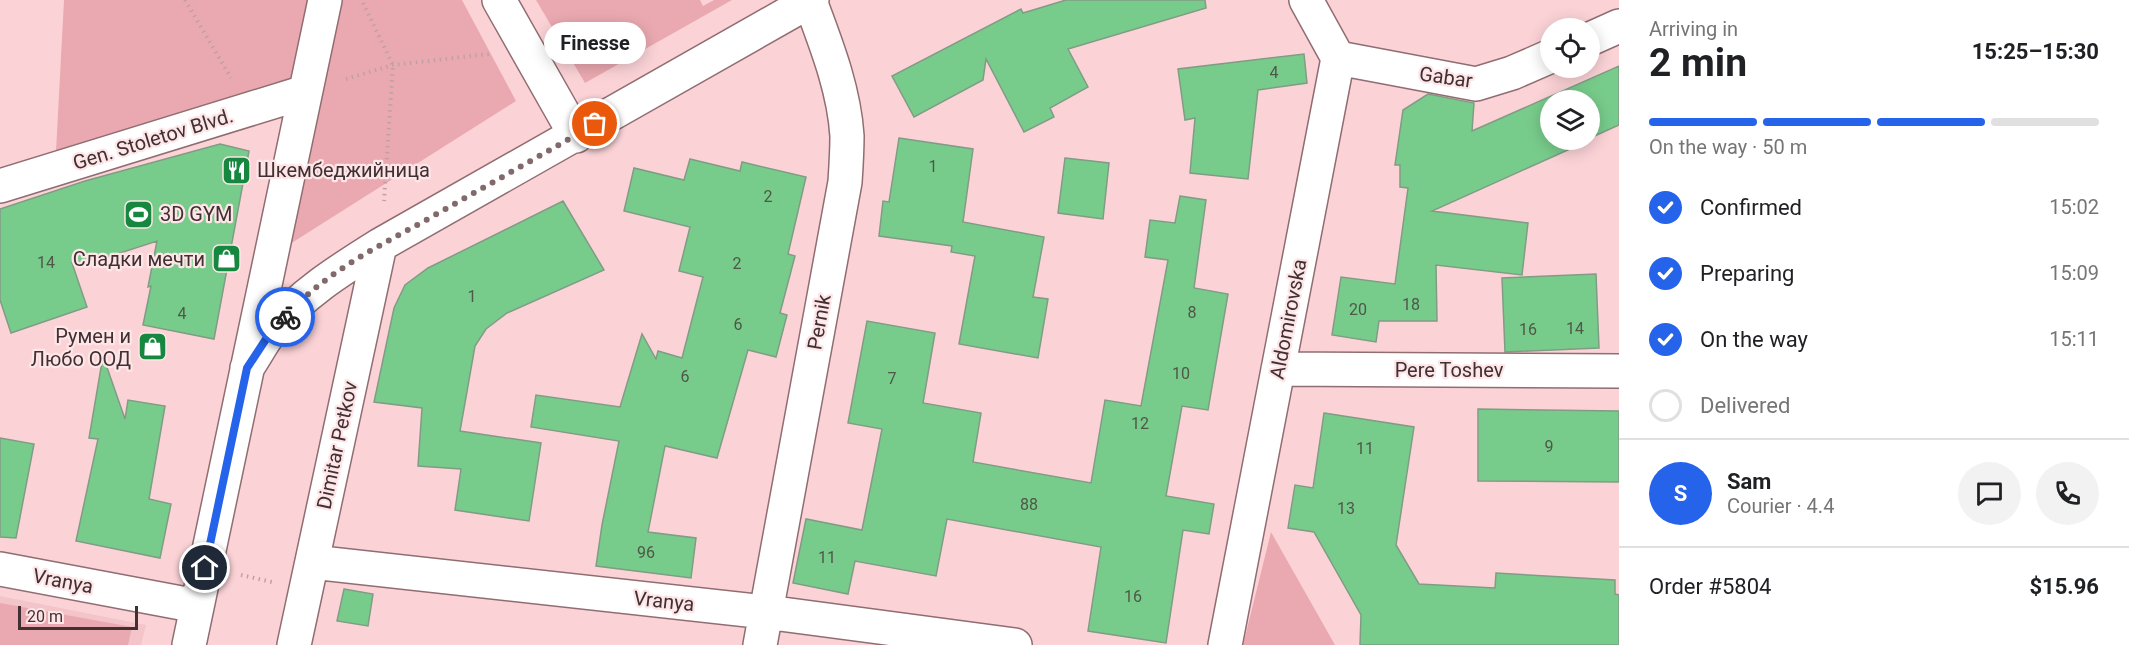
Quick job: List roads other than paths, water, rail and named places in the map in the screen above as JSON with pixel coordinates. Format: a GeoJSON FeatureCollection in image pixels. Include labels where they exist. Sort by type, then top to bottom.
{"type":"FeatureCollection","features":[{"type":"Feature","properties":{"kind":"street"},"geometry":{"type":"LineString","coordinates":[[189,645],[325,0]]}},
{"type":"Feature","properties":{"kind":"street"},"geometry":{"type":"LineString","coordinates":[[499,0],[576,136]]}},
{"type":"Feature","properties":{"kind":"street"},"geometry":{"type":"LineString","coordinates":[[1306,0],[1338,57]]}},
{"type":"Feature","properties":{"kind":"street"},"geometry":{"type":"LineString","coordinates":[[247,368],[270,333],[300,301],[335,273],[380,245],[811,1]]}},
{"type":"Feature","properties":{"kind":"street","name":"Pernik"},"geometry":{"type":"LineString","coordinates":[[760,645],[845,182],[846,135],[839,90],[830,54],[811,1]]}},
{"type":"Feature","properties":{"kind":"street"},"geometry":{"type":"LineString","coordinates":[[1600,35],[1619,26]]}},
{"type":"Feature","properties":{"kind":"street","name":"Gabar"},"geometry":{"type":"LineString","coordinates":[[1338,57],[1476,84],[1512,73],[1540,61]]}},
{"type":"Feature","properties":{"kind":"street","name":"Aldomirovska"},"geometry":{"type":"LineString","coordinates":[[1225,645],[1338,57]]}},
{"type":"Feature","properties":{"kind":"street","name":"Gen. Stoletov Blvd."},"geometry":{"type":"LineString","coordinates":[[0,186],[305,92]]}},
{"type":"Feature","properties":{"kind":"street","name":"Dimitar Petkov"},"geometry":{"type":"LineString","coordinates":[[294,645],[380,245]]}},
{"type":"Feature","properties":{"kind":"street","name":"Pere Toshev"},"geometry":{"type":"LineString","coordinates":[[1278,369],[1619,370]]}},
{"type":"Feature","properties":{"kind":"street","name":"Vranya"},"geometry":{"type":"LineString","coordinates":[[312,562],[766,612],[1015,645]]}},
{"type":"Feature","properties":{"kind":"street","name":"Vranya"},"geometry":{"type":"LineString","coordinates":[[0,569],[197,606]]}},
{"type":"Feature","properties":{"kind":"place","name":"Finesse"},"geometry":{"type":"Point","coordinates":[595,124]}},
{"type":"Feature","properties":{"kind":"place","name":"Шкембеджийница"},"geometry":{"type":"Point","coordinates":[236,170]}},
{"type":"Feature","properties":{"kind":"place","name":"3D GYM"},"geometry":{"type":"Point","coordinates":[139,214]}},
{"type":"Feature","properties":{"kind":"place","name":"Сладки мечти"},"geometry":{"type":"Point","coordinates":[226,259]}},
{"type":"Feature","properties":{"kind":"place","name":"Румен и Любо ООД"},"geometry":{"type":"Point","coordinates":[152,347]}}]}
